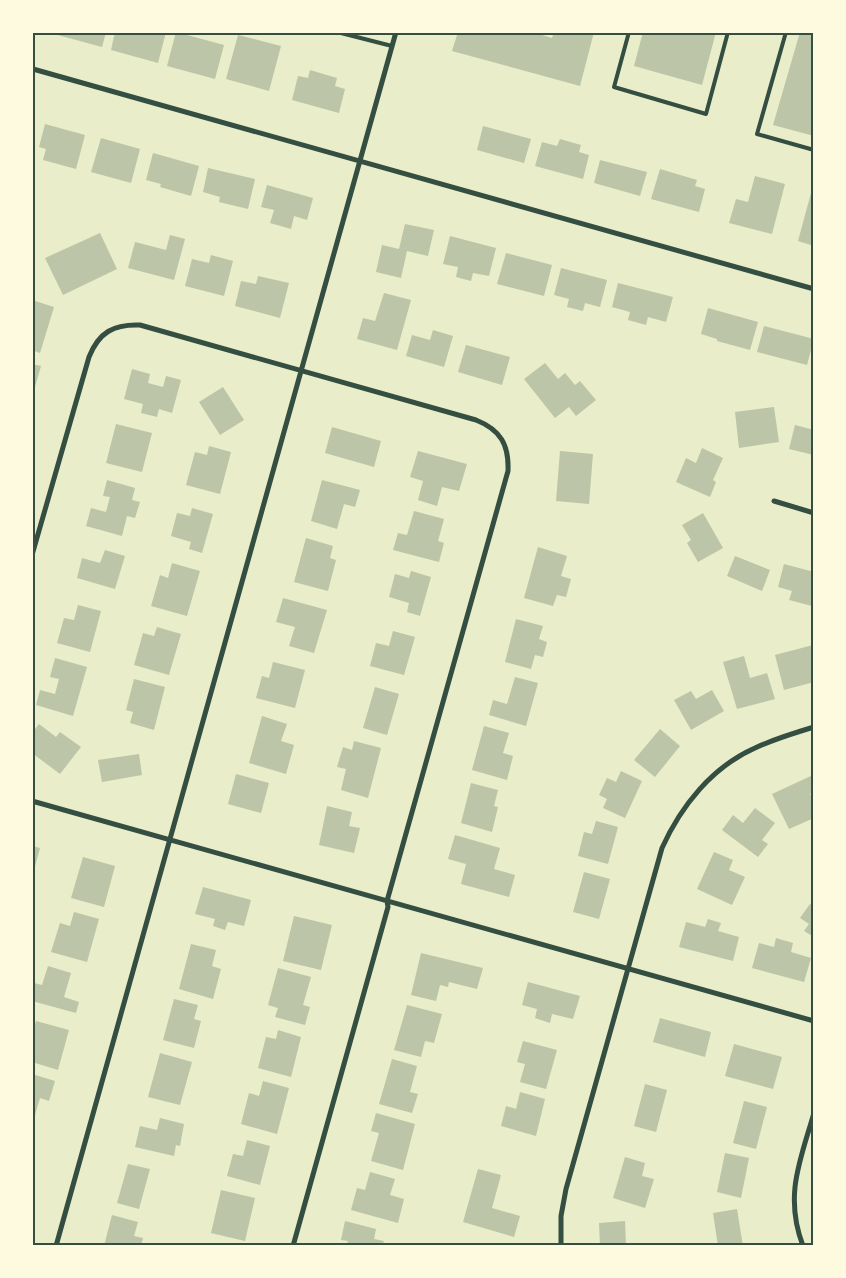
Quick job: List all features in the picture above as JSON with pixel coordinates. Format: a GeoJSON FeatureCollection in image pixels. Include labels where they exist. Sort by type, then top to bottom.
{"type":"FeatureCollection","features":[{"type":"Feature","properties":{"kind":"street"},"geometry":{"type":"LineString","coordinates":[[56,1246],[396,32]]}},
{"type":"Feature","properties":{"kind":"street"},"geometry":{"type":"LineString","coordinates":[[33,69],[814,289]]}},
{"type":"Feature","properties":{"kind":"street"},"geometry":{"type":"LineString","coordinates":[[32,555],[88,356],[102,335],[120,326],[140,325],[476,420],[488,425],[498,433],[505,445],[508,471],[387,901],[388,907],[293,1246]]}},
{"type":"Feature","properties":{"kind":"street"},"geometry":{"type":"LineString","coordinates":[[774,501],[814,513]]}},
{"type":"Feature","properties":{"kind":"street"},"geometry":{"type":"LineString","coordinates":[[561,1246],[561,1216],[566,1189],[662,848],[681,812],[698,790],[723,767],[752,749],[814,727]]}},
{"type":"Feature","properties":{"kind":"street"},"geometry":{"type":"LineString","coordinates":[[32,801],[814,1021]]}},
{"type":"Feature","properties":{"kind":"street"},"geometry":{"type":"LineString","coordinates":[[803,1246],[795,1222],[794,1181],[814,1113]]}},
{"type":"Feature","properties":{"kind":"lane"},"geometry":{"type":"LineString","coordinates":[[337,32],[392,46]]}},
{"type":"Feature","properties":{"kind":"lane"},"geometry":{"type":"LineString","coordinates":[[629,32],[614,87],[706,114],[728,32]]}},
{"type":"Feature","properties":{"kind":"lane"},"geometry":{"type":"LineString","coordinates":[[786,32],[756,134],[814,150]]}},
{"type":"Feature","properties":{"kind":"building"},"geometry":{"type":"Polygon","coordinates":[[[54,32],[106,32],[102,47],[54,34],[54,32]]]}},
{"type":"Feature","properties":{"kind":"building"},"geometry":{"type":"Polygon","coordinates":[[[115,32],[166,32],[158,63],[111,50],[115,32]]]}},
{"type":"Feature","properties":{"kind":"building"},"geometry":{"type":"Polygon","coordinates":[[[176,32],[224,45],[215,79],[167,66],[176,32]]]}},
{"type":"Feature","properties":{"kind":"building"},"geometry":{"type":"Polygon","coordinates":[[[458,32],[532,32],[552,38],[554,32],[594,32],[580,86],[452,51],[458,32]]]}},
{"type":"Feature","properties":{"kind":"building"},"geometry":{"type":"Polygon","coordinates":[[[643,32],[716,32],[702,85],[634,66],[643,32]]]}},
{"type":"Feature","properties":{"kind":"building"},"geometry":{"type":"Polygon","coordinates":[[[800,32],[814,32],[814,136],[773,125],[800,32]]]}},
{"type":"Feature","properties":{"kind":"building"},"geometry":{"type":"Polygon","coordinates":[[[238,35],[281,46],[269,91],[226,79],[238,35]]]}},
{"type":"Feature","properties":{"kind":"building"},"geometry":{"type":"Polygon","coordinates":[[[310,70],[337,78],[335,86],[345,89],[339,113],[292,100],[298,76],[308,78],[310,70]]]}},
{"type":"Feature","properties":{"kind":"building"},"geometry":{"type":"Polygon","coordinates":[[[45,124],[85,135],[76,169],[43,160],[46,149],[39,147],[45,124]]]}},
{"type":"Feature","properties":{"kind":"building"},"geometry":{"type":"Polygon","coordinates":[[[483,126],[531,139],[524,163],[477,150],[483,126]]]}},
{"type":"Feature","properties":{"kind":"building"},"geometry":{"type":"Polygon","coordinates":[[[101,138],[140,149],[131,183],[91,172],[101,138]]]}},
{"type":"Feature","properties":{"kind":"building"},"geometry":{"type":"Polygon","coordinates":[[[560,139],[581,145],[579,152],[589,155],[583,179],[535,166],[542,142],[557,146],[560,139]]]}},
{"type":"Feature","properties":{"kind":"building"},"geometry":{"type":"Polygon","coordinates":[[[153,153],[199,166],[191,196],[160,187],[161,184],[146,180],[153,153]]]}},
{"type":"Feature","properties":{"kind":"building"},"geometry":{"type":"Polygon","coordinates":[[[600,160],[647,172],[640,196],[594,183],[600,160]]]}},
{"type":"Feature","properties":{"kind":"building"},"geometry":{"type":"Polygon","coordinates":[[[208,168],[255,179],[248,209],[219,202],[220,197],[203,192],[208,168]]]}},
{"type":"Feature","properties":{"kind":"building"},"geometry":{"type":"Polygon","coordinates":[[[660,169],[697,180],[695,186],[705,189],[699,212],[651,199],[660,169]]]}},
{"type":"Feature","properties":{"kind":"building"},"geometry":{"type":"Polygon","coordinates":[[[755,176],[785,184],[772,234],[729,223],[736,199],[748,202],[755,176]]]}},
{"type":"Feature","properties":{"kind":"building"},"geometry":{"type":"Polygon","coordinates":[[[267,185],[313,198],[307,220],[294,216],[291,229],[270,223],[274,210],[261,207],[267,185]]]}},
{"type":"Feature","properties":{"kind":"building"},"geometry":{"type":"Polygon","coordinates":[[[811,193],[814,193],[814,246],[798,241],[811,193]]]}},
{"type":"Feature","properties":{"kind":"building"},"geometry":{"type":"Polygon","coordinates":[[[405,224],[434,230],[428,256],[407,251],[401,278],[376,272],[382,245],[399,249],[405,224]]]}},
{"type":"Feature","properties":{"kind":"building"},"geometry":{"type":"Polygon","coordinates":[[[100,233],[117,269],[63,295],[45,258],[100,233]]]}},
{"type":"Feature","properties":{"kind":"building"},"geometry":{"type":"Polygon","coordinates":[[[170,235],[185,239],[174,280],[128,268],[135,242],[166,250],[170,235]]]}},
{"type":"Feature","properties":{"kind":"building"},"geometry":{"type":"Polygon","coordinates":[[[450,236],[496,248],[489,276],[473,273],[471,281],[456,277],[458,267],[443,264],[450,236]]]}},
{"type":"Feature","properties":{"kind":"building"},"geometry":{"type":"Polygon","coordinates":[[[506,253],[552,265],[544,296],[497,284],[506,253]]]}},
{"type":"Feature","properties":{"kind":"building"},"geometry":{"type":"Polygon","coordinates":[[[211,255],[233,261],[224,296],[185,286],[192,259],[209,263],[211,255]]]}},
{"type":"Feature","properties":{"kind":"building"},"geometry":{"type":"Polygon","coordinates":[[[561,268],[607,280],[600,307],[585,303],[583,311],[567,307],[569,299],[554,295],[561,268]]]}},
{"type":"Feature","properties":{"kind":"building"},"geometry":{"type":"Polygon","coordinates":[[[258,276],[289,283],[280,318],[235,306],[241,281],[256,284],[258,276]]]}},
{"type":"Feature","properties":{"kind":"building"},"geometry":{"type":"Polygon","coordinates":[[[618,283],[673,297],[666,322],[648,317],[646,325],[628,320],[630,312],[612,307],[618,283]]]}},
{"type":"Feature","properties":{"kind":"building"},"geometry":{"type":"Polygon","coordinates":[[[384,293],[411,300],[397,350],[357,339],[363,318],[375,321],[384,293]]]}},
{"type":"Feature","properties":{"kind":"building"},"geometry":{"type":"Polygon","coordinates":[[[32,300],[54,307],[40,353],[32,350],[32,300]]]}},
{"type":"Feature","properties":{"kind":"building"},"geometry":{"type":"Polygon","coordinates":[[[708,308],[758,322],[750,350],[717,341],[717,339],[701,334],[708,308]]]}},
{"type":"Feature","properties":{"kind":"building"},"geometry":{"type":"Polygon","coordinates":[[[764,326],[814,339],[807,365],[757,352],[764,326]]]}},
{"type":"Feature","properties":{"kind":"building"},"geometry":{"type":"Polygon","coordinates":[[[433,330],[453,336],[444,367],[406,356],[412,335],[430,340],[433,330]]]}},
{"type":"Feature","properties":{"kind":"building"},"geometry":{"type":"Polygon","coordinates":[[[466,345],[510,357],[502,385],[458,372],[466,345]]]}},
{"type":"Feature","properties":{"kind":"building"},"geometry":{"type":"Polygon","coordinates":[[[545,363],[558,379],[565,373],[575,385],[580,381],[596,400],[576,416],[569,407],[555,418],[524,379],[545,363]]]}},
{"type":"Feature","properties":{"kind":"building"},"geometry":{"type":"Polygon","coordinates":[[[32,364],[41,366],[33,394],[32,394],[32,364]]]}},
{"type":"Feature","properties":{"kind":"building"},"geometry":{"type":"Polygon","coordinates":[[[132,369],[150,374],[148,383],[163,387],[166,376],[181,380],[172,413],[159,409],[157,417],[141,413],[143,404],[124,399],[132,369]]]}},
{"type":"Feature","properties":{"kind":"building"},"geometry":{"type":"Polygon","coordinates":[[[223,387],[244,420],[220,435],[199,402],[223,387]]]}},
{"type":"Feature","properties":{"kind":"building"},"geometry":{"type":"Polygon","coordinates":[[[774,407],[779,442],[739,448],[735,412],[774,407]]]}},
{"type":"Feature","properties":{"kind":"building"},"geometry":{"type":"Polygon","coordinates":[[[116,424],[152,433],[142,472],[106,463],[116,424]]]}},
{"type":"Feature","properties":{"kind":"building"},"geometry":{"type":"Polygon","coordinates":[[[795,425],[814,430],[814,455],[789,449],[795,425]]]}},
{"type":"Feature","properties":{"kind":"building"},"geometry":{"type":"Polygon","coordinates":[[[332,427],[381,441],[374,467],[325,453],[332,427]]]}},
{"type":"Feature","properties":{"kind":"building"},"geometry":{"type":"Polygon","coordinates":[[[209,446],[231,452],[220,494],[186,485],[195,452],[207,455],[209,446]]]}},
{"type":"Feature","properties":{"kind":"building"},"geometry":{"type":"Polygon","coordinates":[[[702,448],[723,458],[713,480],[716,482],[710,497],[676,482],[686,458],[696,463],[702,448]]]}},
{"type":"Feature","properties":{"kind":"building"},"geometry":{"type":"Polygon","coordinates":[[[418,451],[467,464],[459,491],[442,487],[437,506],[418,500],[423,481],[410,477],[418,451]]]}},
{"type":"Feature","properties":{"kind":"building"},"geometry":{"type":"Polygon","coordinates":[[[560,451],[593,454],[589,504],[556,501],[560,451]]]}},
{"type":"Feature","properties":{"kind":"building"},"geometry":{"type":"Polygon","coordinates":[[[107,480],[135,488],[132,500],[140,502],[135,518],[127,516],[122,536],[86,526],[91,508],[106,512],[110,497],[103,496],[107,480]]]}},
{"type":"Feature","properties":{"kind":"building"},"geometry":{"type":"Polygon","coordinates":[[[322,480],[360,490],[355,507],[344,504],[337,529],[311,521],[322,480]]]}},
{"type":"Feature","properties":{"kind":"building"},"geometry":{"type":"Polygon","coordinates":[[[192,508],[213,514],[202,553],[189,549],[191,542],[171,536],[177,513],[190,516],[192,508]]]}},
{"type":"Feature","properties":{"kind":"building"},"geometry":{"type":"Polygon","coordinates":[[[414,511],[444,519],[438,541],[444,543],[439,562],[393,550],[398,533],[407,535],[414,511]]]}},
{"type":"Feature","properties":{"kind":"building"},"geometry":{"type":"Polygon","coordinates":[[[703,513],[723,548],[698,562],[687,543],[691,540],[682,525],[703,513]]]}},
{"type":"Feature","properties":{"kind":"building"},"geometry":{"type":"Polygon","coordinates":[[[306,538],[333,546],[330,558],[336,560],[328,591],[294,582],[306,538]]]}},
{"type":"Feature","properties":{"kind":"building"},"geometry":{"type":"Polygon","coordinates":[[[538,547],[567,556],[561,576],[571,579],[566,597],[557,595],[553,606],[524,598],[538,547]]]}},
{"type":"Feature","properties":{"kind":"building"},"geometry":{"type":"Polygon","coordinates":[[[105,550],[125,556],[115,589],[77,578],[82,558],[100,563],[105,550]]]}},
{"type":"Feature","properties":{"kind":"building"},"geometry":{"type":"Polygon","coordinates":[[[735,556],[770,570],[762,591],[727,576],[735,556]]]}},
{"type":"Feature","properties":{"kind":"building"},"geometry":{"type":"Polygon","coordinates":[[[172,563],[200,571],[187,616],[151,606],[160,575],[168,578],[172,563]]]}},
{"type":"Feature","properties":{"kind":"building"},"geometry":{"type":"Polygon","coordinates":[[[784,564],[814,572],[812,606],[789,600],[792,591],[778,587],[784,564]]]}},
{"type":"Feature","properties":{"kind":"building"},"geometry":{"type":"Polygon","coordinates":[[[411,571],[431,577],[420,616],[407,612],[409,603],[389,597],[395,574],[409,578],[411,571]]]}},
{"type":"Feature","properties":{"kind":"building"},"geometry":{"type":"Polygon","coordinates":[[[283,598],[327,610],[314,653],[289,646],[295,627],[276,622],[283,598]]]}},
{"type":"Feature","properties":{"kind":"building"},"geometry":{"type":"Polygon","coordinates":[[[78,605],[101,611],[90,652],[57,643],[64,618],[74,620],[78,605]]]}},
{"type":"Feature","properties":{"kind":"building"},"geometry":{"type":"Polygon","coordinates":[[[516,619],[543,626],[539,639],[547,642],[543,657],[535,655],[531,669],[505,662],[516,619]]]}},
{"type":"Feature","properties":{"kind":"building"},"geometry":{"type":"Polygon","coordinates":[[[157,627],[181,634],[169,675],[134,665],[143,633],[154,636],[157,627]]]}},
{"type":"Feature","properties":{"kind":"building"},"geometry":{"type":"Polygon","coordinates":[[[393,631],[415,637],[404,675],[370,666],[376,643],[389,646],[393,631]]]}},
{"type":"Feature","properties":{"kind":"building"},"geometry":{"type":"Polygon","coordinates":[[[813,645],[814,682],[784,690],[775,655],[813,645]]]}},
{"type":"Feature","properties":{"kind":"building"},"geometry":{"type":"Polygon","coordinates":[[[744,656],[750,678],[767,673],[775,699],[737,709],[723,662],[744,656]]]}},
{"type":"Feature","properties":{"kind":"building"},"geometry":{"type":"Polygon","coordinates":[[[55,658],[87,667],[73,716],[36,705],[40,690],[55,694],[59,679],[50,677],[55,658]]]}},
{"type":"Feature","properties":{"kind":"building"},"geometry":{"type":"Polygon","coordinates":[[[273,662],[305,670],[295,708],[256,698],[262,676],[269,678],[273,662]]]}},
{"type":"Feature","properties":{"kind":"building"},"geometry":{"type":"Polygon","coordinates":[[[515,677],[538,683],[526,726],[489,715],[493,700],[507,704],[515,677]]]}},
{"type":"Feature","properties":{"kind":"building"},"geometry":{"type":"Polygon","coordinates":[[[134,679],[165,687],[154,730],[130,723],[133,712],[126,710],[134,679]]]}},
{"type":"Feature","properties":{"kind":"building"},"geometry":{"type":"Polygon","coordinates":[[[375,687],[399,694],[387,735],[363,728],[375,687]]]}},
{"type":"Feature","properties":{"kind":"building"},"geometry":{"type":"Polygon","coordinates":[[[712,690],[724,711],[691,730],[674,700],[691,691],[696,699],[712,690]]]}},
{"type":"Feature","properties":{"kind":"building"},"geometry":{"type":"Polygon","coordinates":[[[262,716],[287,724],[281,741],[294,745],[286,774],[249,763],[262,716]]]}},
{"type":"Feature","properties":{"kind":"building"},"geometry":{"type":"Polygon","coordinates":[[[39,724],[56,737],[60,732],[81,747],[60,774],[32,753],[32,733],[39,724]]]}},
{"type":"Feature","properties":{"kind":"building"},"geometry":{"type":"Polygon","coordinates":[[[484,726],[509,733],[503,753],[513,756],[507,780],[472,770],[484,726]]]}},
{"type":"Feature","properties":{"kind":"building"},"geometry":{"type":"Polygon","coordinates":[[[660,729],[680,746],[655,777],[634,760],[660,729]]]}},
{"type":"Feature","properties":{"kind":"building"},"geometry":{"type":"Polygon","coordinates":[[[354,741],[381,748],[368,798],[341,790],[346,769],[337,767],[343,747],[352,750],[354,741]]]}},
{"type":"Feature","properties":{"kind":"building"},"geometry":{"type":"Polygon","coordinates":[[[139,754],[142,775],[102,782],[98,760],[139,754]]]}},
{"type":"Feature","properties":{"kind":"building"},"geometry":{"type":"Polygon","coordinates":[[[621,771],[642,781],[625,818],[603,808],[607,799],[599,795],[607,778],[616,782],[621,771]]]}},
{"type":"Feature","properties":{"kind":"building"},"geometry":{"type":"Polygon","coordinates":[[[236,774],[269,783],[261,813],[228,804],[236,774]]]}},
{"type":"Feature","properties":{"kind":"building"},"geometry":{"type":"Polygon","coordinates":[[[813,775],[814,793],[810,794],[814,801],[814,818],[789,829],[772,794],[813,775]]]}},
{"type":"Feature","properties":{"kind":"building"},"geometry":{"type":"Polygon","coordinates":[[[471,783],[498,790],[494,806],[498,807],[492,832],[461,823],[471,783]]]}},
{"type":"Feature","properties":{"kind":"building"},"geometry":{"type":"Polygon","coordinates":[[[327,806],[352,812],[349,826],[360,828],[354,853],[319,845],[327,806]]]}},
{"type":"Feature","properties":{"kind":"building"},"geometry":{"type":"Polygon","coordinates":[[[755,808],[775,823],[762,840],[768,844],[758,857],[722,830],[733,815],[743,823],[755,808]]]}},
{"type":"Feature","properties":{"kind":"building"},"geometry":{"type":"Polygon","coordinates":[[[596,821],[618,827],[608,864],[578,856],[584,832],[592,834],[596,821]]]}},
{"type":"Feature","properties":{"kind":"building"},"geometry":{"type":"Polygon","coordinates":[[[455,835],[500,848],[494,869],[515,875],[509,897],[461,884],[466,864],[448,859],[455,835]]]}},
{"type":"Feature","properties":{"kind":"building"},"geometry":{"type":"Polygon","coordinates":[[[32,846],[40,848],[33,874],[32,874],[32,846]]]}},
{"type":"Feature","properties":{"kind":"building"},"geometry":{"type":"Polygon","coordinates":[[[714,852],[733,860],[729,870],[745,877],[732,905],[697,889],[714,852]]]}},
{"type":"Feature","properties":{"kind":"building"},"geometry":{"type":"Polygon","coordinates":[[[83,857],[115,866],[104,907],[71,898],[83,857]]]}},
{"type":"Feature","properties":{"kind":"building"},"geometry":{"type":"Polygon","coordinates":[[[584,872],[610,879],[599,919],[573,912],[584,872]]]}},
{"type":"Feature","properties":{"kind":"building"},"geometry":{"type":"Polygon","coordinates":[[[203,887],[251,900],[244,926],[228,922],[225,930],[213,926],[215,919],[195,914],[203,887]]]}},
{"type":"Feature","properties":{"kind":"building"},"geometry":{"type":"Polygon","coordinates":[[[810,904],[814,906],[814,937],[804,931],[809,924],[800,918],[810,904]]]}},
{"type":"Feature","properties":{"kind":"building"},"geometry":{"type":"Polygon","coordinates":[[[74,912],[99,919],[87,962],[51,952],[60,923],[70,926],[74,912]]]}},
{"type":"Feature","properties":{"kind":"building"},"geometry":{"type":"Polygon","coordinates":[[[294,916],[332,925],[321,970],[283,961],[294,916]]]}},
{"type":"Feature","properties":{"kind":"building"},"geometry":{"type":"Polygon","coordinates":[[[708,919],[721,923],[718,931],[739,937],[733,961],[679,947],[686,922],[705,927],[708,919]]]}},
{"type":"Feature","properties":{"kind":"building"},"geometry":{"type":"Polygon","coordinates":[[[776,938],[793,943],[791,952],[811,958],[804,982],[752,968],[759,943],[774,947],[776,938]]]}},
{"type":"Feature","properties":{"kind":"building"},"geometry":{"type":"Polygon","coordinates":[[[191,944],[216,950],[212,966],[221,969],[213,999],[179,989],[191,944]]]}},
{"type":"Feature","properties":{"kind":"building"},"geometry":{"type":"Polygon","coordinates":[[[421,953],[483,968],[477,989],[449,982],[448,987],[440,985],[436,1001],[411,995],[421,953]]]}},
{"type":"Feature","properties":{"kind":"building"},"geometry":{"type":"Polygon","coordinates":[[[48,966],[71,973],[64,997],[79,1002],[76,1013],[32,1001],[34,983],[42,985],[48,966]]]}},
{"type":"Feature","properties":{"kind":"building"},"geometry":{"type":"Polygon","coordinates":[[[278,968],[311,977],[303,1005],[310,1007],[305,1025],[275,1017],[278,1008],[268,1005],[278,968]]]}},
{"type":"Feature","properties":{"kind":"building"},"geometry":{"type":"Polygon","coordinates":[[[528,982],[580,996],[573,1019],[552,1014],[550,1023],[535,1018],[537,1009],[522,1005],[528,982]]]}},
{"type":"Feature","properties":{"kind":"building"},"geometry":{"type":"Polygon","coordinates":[[[174,999],[198,1005],[194,1019],[201,1021],[194,1048],[163,1040],[174,999]]]}},
{"type":"Feature","properties":{"kind":"building"},"geometry":{"type":"Polygon","coordinates":[[[407,1005],[442,1014],[434,1043],[425,1041],[421,1057],[394,1050],[407,1005]]]}},
{"type":"Feature","properties":{"kind":"building"},"geometry":{"type":"Polygon","coordinates":[[[660,1018],[711,1032],[705,1057],[653,1042],[660,1018]]]}},
{"type":"Feature","properties":{"kind":"building"},"geometry":{"type":"Polygon","coordinates":[[[36,1021],[69,1030],[58,1070],[32,1062],[32,1035],[36,1021]]]}},
{"type":"Feature","properties":{"kind":"building"},"geometry":{"type":"Polygon","coordinates":[[[278,1030],[301,1037],[291,1077],[258,1068],[266,1037],[276,1039],[278,1030]]]}},
{"type":"Feature","properties":{"kind":"building"},"geometry":{"type":"Polygon","coordinates":[[[523,1041],[557,1050],[546,1089],[520,1082],[525,1064],[517,1062],[523,1041]]]}},
{"type":"Feature","properties":{"kind":"building"},"geometry":{"type":"Polygon","coordinates":[[[734,1044],[782,1057],[773,1089],[725,1076],[734,1044]]]}},
{"type":"Feature","properties":{"kind":"building"},"geometry":{"type":"Polygon","coordinates":[[[160,1053],[192,1062],[180,1105],[148,1097],[160,1053]]]}},
{"type":"Feature","properties":{"kind":"building"},"geometry":{"type":"Polygon","coordinates":[[[392,1059],[417,1066],[410,1092],[418,1094],[412,1113],[379,1104],[392,1059]]]}},
{"type":"Feature","properties":{"kind":"building"},"geometry":{"type":"Polygon","coordinates":[[[32,1074],[55,1081],[49,1101],[40,1098],[33,1122],[32,1074]]]}},
{"type":"Feature","properties":{"kind":"building"},"geometry":{"type":"Polygon","coordinates":[[[263,1081],[289,1088],[277,1134],[241,1124],[249,1093],[259,1096],[263,1081]]]}},
{"type":"Feature","properties":{"kind":"building"},"geometry":{"type":"Polygon","coordinates":[[[645,1084],[667,1090],[656,1132],[634,1126],[645,1084]]]}},
{"type":"Feature","properties":{"kind":"building"},"geometry":{"type":"Polygon","coordinates":[[[520,1092],[545,1099],[536,1136],[501,1126],[506,1106],[516,1109],[520,1092]]]}},
{"type":"Feature","properties":{"kind":"building"},"geometry":{"type":"Polygon","coordinates":[[[744,1101],[767,1107],[756,1149],[733,1143],[744,1101]]]}},
{"type":"Feature","properties":{"kind":"building"},"geometry":{"type":"Polygon","coordinates":[[[376,1113],[415,1124],[403,1170],[371,1161],[379,1133],[371,1131],[376,1113]]]}},
{"type":"Feature","properties":{"kind":"building"},"geometry":{"type":"Polygon","coordinates":[[[160,1118],[184,1124],[180,1146],[176,1145],[174,1156],[135,1147],[140,1126],[157,1130],[160,1118]]]}},
{"type":"Feature","properties":{"kind":"building"},"geometry":{"type":"Polygon","coordinates":[[[247,1140],[270,1146],[260,1185],[227,1176],[233,1154],[243,1156],[247,1140]]]}},
{"type":"Feature","properties":{"kind":"building"},"geometry":{"type":"Polygon","coordinates":[[[725,1153],[749,1158],[741,1198],[717,1192],[725,1153]]]}},
{"type":"Feature","properties":{"kind":"building"},"geometry":{"type":"Polygon","coordinates":[[[625,1157],[645,1163],[642,1176],[654,1179],[645,1208],[613,1198],[625,1157]]]}},
{"type":"Feature","properties":{"kind":"building"},"geometry":{"type":"Polygon","coordinates":[[[128,1164],[150,1169],[139,1209],[117,1203],[128,1164]]]}},
{"type":"Feature","properties":{"kind":"building"},"geometry":{"type":"Polygon","coordinates":[[[478,1169],[501,1175],[492,1208],[520,1216],[514,1237],[463,1222],[478,1169]]]}},
{"type":"Feature","properties":{"kind":"building"},"geometry":{"type":"Polygon","coordinates":[[[370,1172],[395,1179],[390,1195],[404,1199],[398,1223],[351,1210],[357,1188],[365,1190],[370,1172]]]}},
{"type":"Feature","properties":{"kind":"building"},"geometry":{"type":"Polygon","coordinates":[[[221,1190],[255,1198],[245,1241],[211,1233],[221,1190]]]}},
{"type":"Feature","properties":{"kind":"building"},"geometry":{"type":"Polygon","coordinates":[[[737,1209],[743,1246],[718,1246],[713,1213],[737,1209]]]}},
{"type":"Feature","properties":{"kind":"building"},"geometry":{"type":"Polygon","coordinates":[[[112,1215],[138,1222],[134,1236],[143,1238],[141,1246],[104,1246],[112,1215]]]}},
{"type":"Feature","properties":{"kind":"building"},"geometry":{"type":"Polygon","coordinates":[[[345,1221],[376,1229],[374,1239],[384,1241],[382,1246],[346,1246],[348,1241],[341,1240],[345,1221]]]}},
{"type":"Feature","properties":{"kind":"building"},"geometry":{"type":"Polygon","coordinates":[[[625,1221],[626,1246],[600,1246],[599,1223],[625,1221]]]}}]}
